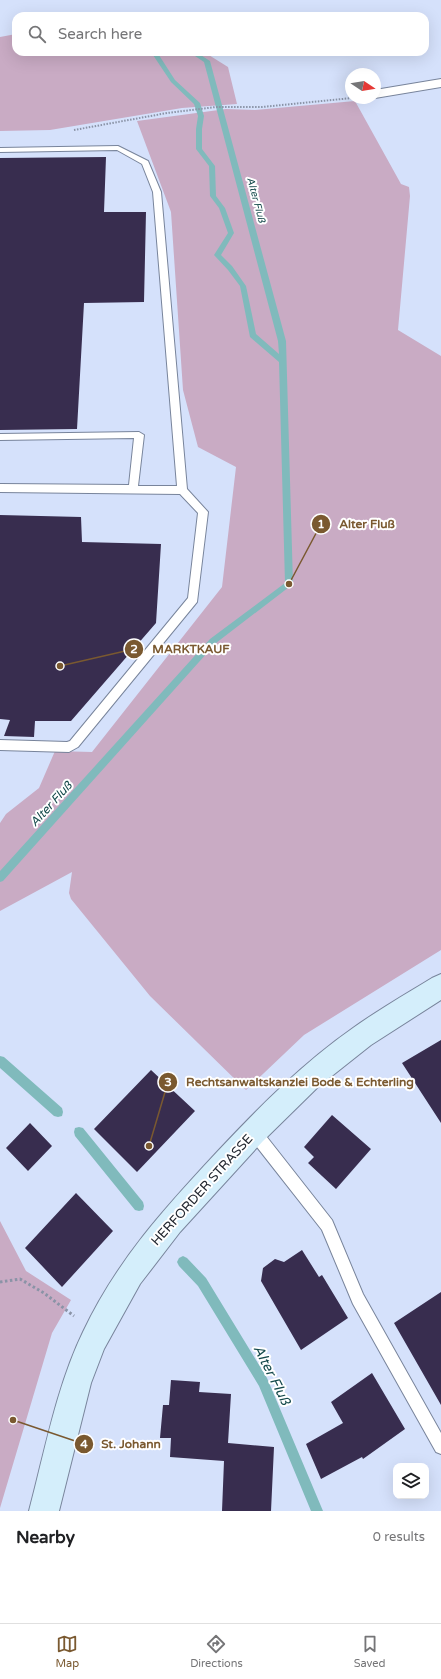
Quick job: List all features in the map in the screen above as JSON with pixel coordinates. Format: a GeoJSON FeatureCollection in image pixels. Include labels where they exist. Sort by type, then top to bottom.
{"type":"FeatureCollection","features":[{"type":"Feature","properties":{"kind":"street"},"geometry":{"type":"LineString","coordinates":[[381,93],[441,83]]}},
{"type":"Feature","properties":{"kind":"street","name":"HERFORDER STRASSE"},"geometry":{"type":"LineString","coordinates":[[44,1511],[77,1383],[96,1335],[130,1274],[170,1222],[254,1132],[309,1078],[362,1036],[441,986]]}},
{"type":"Feature","properties":{"kind":"lane"},"geometry":{"type":"LineString","coordinates":[[0,150],[118,148],[145,162],[157,192],[182,490],[204,512],[193,599],[74,744],[69,747],[0,745]]}},
{"type":"Feature","properties":{"kind":"lane"},"geometry":{"type":"LineString","coordinates":[[0,437],[139,435],[133,489]]}},
{"type":"Feature","properties":{"kind":"lane"},"geometry":{"type":"LineString","coordinates":[[0,488],[182,490]]}},
{"type":"Feature","properties":{"kind":"lane"},"geometry":{"type":"LineString","coordinates":[[254,1132],[327,1225],[358,1299],[441,1447]]}},
{"type":"Feature","properties":{"kind":"path"},"geometry":{"type":"LineString","coordinates":[[67,131],[167,113],[216,107],[262,107],[345,99]]}},
{"type":"Feature","properties":{"kind":"path"},"geometry":{"type":"LineString","coordinates":[[0,1282],[20,1279],[51,1298]]}},
{"type":"Feature","properties":{"kind":"shaded area"},"geometry":{"type":"Polygon","coordinates":[[[12,35],[12,56],[210,56],[228,67],[237,104],[182,108],[50,130],[0,131],[0,37],[12,35]]]}},
{"type":"Feature","properties":{"kind":"shaded area"},"geometry":{"type":"Polygon","coordinates":[[[345,102],[345,104],[357,104],[401,184],[409,187],[410,196],[398,330],[441,356],[441,950],[304,1035],[246,1090],[150,996],[71,899],[69,893],[72,872],[0,911],[0,823],[6,814],[39,788],[55,751],[92,752],[222,587],[236,467],[198,447],[183,390],[171,212],[137,121],[226,109],[255,110],[345,102]]]}},
{"type":"Feature","properties":{"kind":"shaded area"},"geometry":{"type":"Polygon","coordinates":[[[0,1221],[26,1271],[71,1300],[52,1333],[0,1508],[0,1221]]]}},
{"type":"Feature","properties":{"kind":"building"},"geometry":{"type":"Polygon","coordinates":[[[106,157],[104,212],[146,212],[144,302],[84,303],[77,429],[0,430],[0,158],[106,157]]]}},
{"type":"Feature","properties":{"kind":"building"},"geometry":{"type":"Polygon","coordinates":[[[0,515],[81,517],[82,542],[161,544],[156,623],[71,721],[35,721],[34,737],[4,736],[10,720],[0,719],[0,515]]]}},
{"type":"Feature","properties":{"kind":"building"},"geometry":{"type":"Polygon","coordinates":[[[441,1040],[441,1123],[402,1063],[441,1040]]]}},
{"type":"Feature","properties":{"kind":"building"},"geometry":{"type":"Polygon","coordinates":[[[151,1070],[195,1111],[137,1172],[94,1129],[151,1070]]]}},
{"type":"Feature","properties":{"kind":"building"},"geometry":{"type":"Polygon","coordinates":[[[332,1115],[371,1149],[336,1189],[308,1163],[314,1157],[304,1147],[332,1115]]]}},
{"type":"Feature","properties":{"kind":"building"},"geometry":{"type":"Polygon","coordinates":[[[30,1123],[52,1146],[28,1171],[6,1148],[30,1123]]]}},
{"type":"Feature","properties":{"kind":"building"},"geometry":{"type":"Polygon","coordinates":[[[76,1193],[113,1231],[62,1287],[25,1248],[76,1193]]]}},
{"type":"Feature","properties":{"kind":"building"},"geometry":{"type":"Polygon","coordinates":[[[302,1250],[319,1277],[322,1275],[348,1318],[301,1350],[261,1281],[263,1268],[275,1259],[284,1262],[302,1250]]]}},
{"type":"Feature","properties":{"kind":"building"},"geometry":{"type":"Polygon","coordinates":[[[441,1292],[441,1405],[394,1323],[441,1292]]]}},
{"type":"Feature","properties":{"kind":"building"},"geometry":{"type":"Polygon","coordinates":[[[372,1373],[405,1429],[363,1459],[362,1457],[321,1479],[306,1444],[343,1423],[331,1402],[372,1373]]]}},
{"type":"Feature","properties":{"kind":"building"},"geometry":{"type":"Polygon","coordinates":[[[171,1380],[200,1382],[199,1392],[231,1394],[228,1443],[274,1447],[271,1511],[222,1511],[224,1461],[170,1457],[171,1438],[160,1438],[163,1405],[169,1405],[171,1380]]]}},
{"type":"Feature","properties":{"kind":"waterway","name":"Alter Fluß"},"geometry":{"type":"LineString","coordinates":[[157,56],[173,81],[197,103],[201,116],[199,129],[199,149],[212,166],[213,196],[222,208],[231,233],[217,255],[230,268],[243,286],[253,335],[283,362]]}},
{"type":"Feature","properties":{"kind":"waterway","name":"Alter Fluß"},"geometry":{"type":"LineString","coordinates":[[199,56],[207,61],[282,341],[283,362]]}},
{"type":"Feature","properties":{"kind":"waterway","name":"Alter Fluß"},"geometry":{"type":"LineString","coordinates":[[0,878],[213,641],[289,584],[283,362]]}},
{"type":"Feature","properties":{"kind":"waterway","name":"Alter Fluß"},"geometry":{"type":"LineString","coordinates":[[0,1061],[58,1112]]}},
{"type":"Feature","properties":{"kind":"waterway","name":"Alter Fluß"},"geometry":{"type":"LineString","coordinates":[[79,1132],[139,1206]]}},
{"type":"Feature","properties":{"kind":"waterway","name":"Alter Fluß"},"geometry":{"type":"LineString","coordinates":[[183,1262],[202,1282],[263,1382],[317,1511]]}},
{"type":"Feature","properties":{"kind":"place","name":"Alter Fluß"},"geometry":{"type":"Point","coordinates":[289,584]}},
{"type":"Feature","properties":{"kind":"place","name":"MARKTKAUF"},"geometry":{"type":"Point","coordinates":[60,666]}},
{"type":"Feature","properties":{"kind":"place","name":"Rechtsanwaltskanzlei Bode & Echterling"},"geometry":{"type":"Point","coordinates":[149,1146]}},
{"type":"Feature","properties":{"kind":"place","name":"St. Johann"},"geometry":{"type":"Point","coordinates":[13,1420]}}]}
